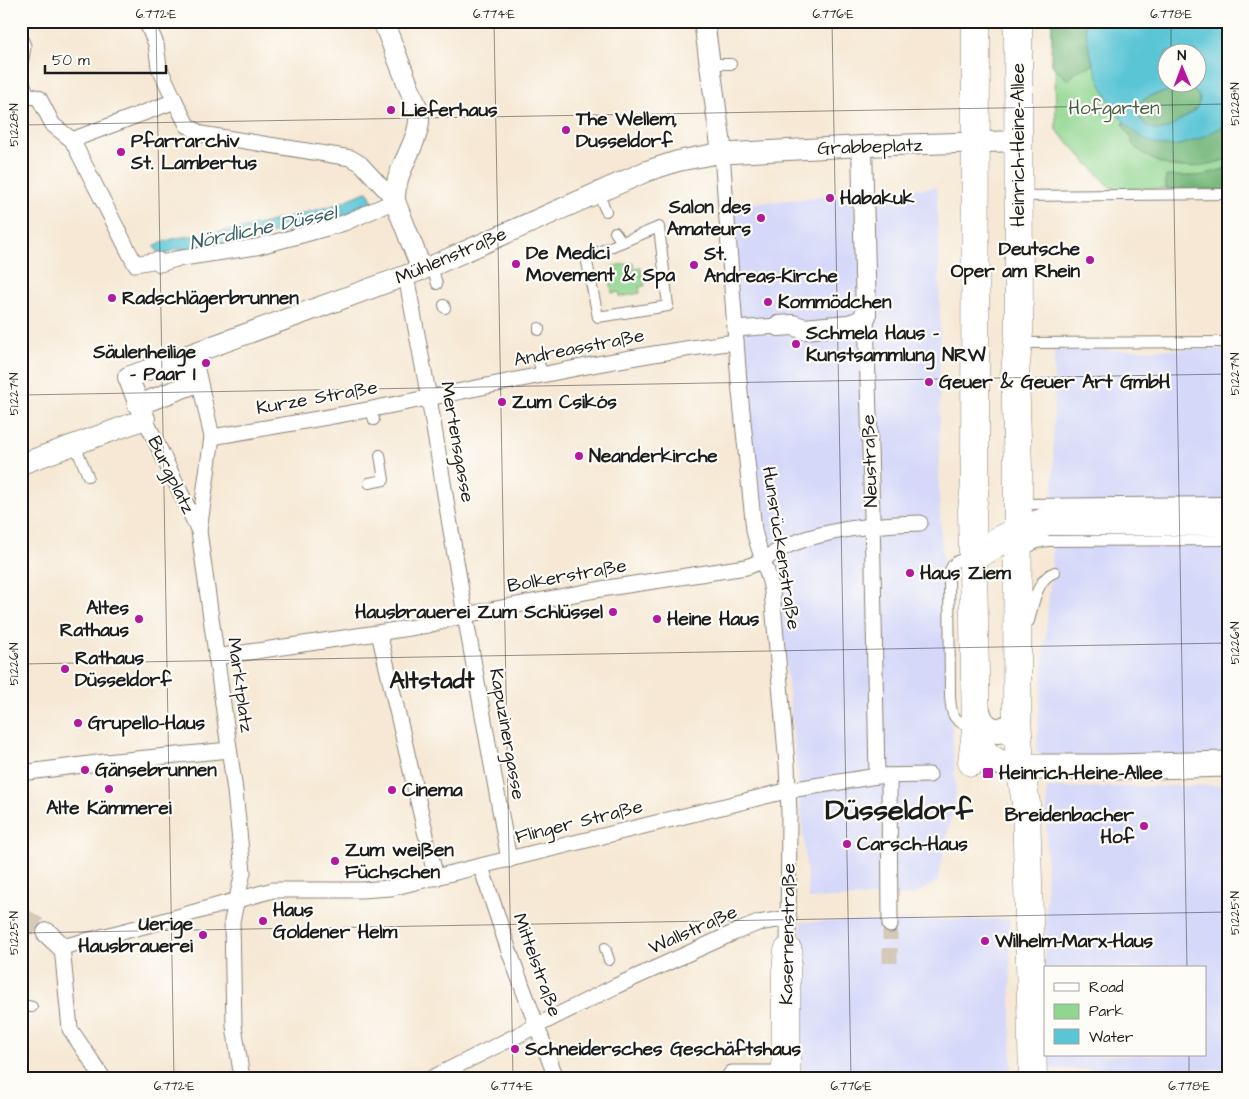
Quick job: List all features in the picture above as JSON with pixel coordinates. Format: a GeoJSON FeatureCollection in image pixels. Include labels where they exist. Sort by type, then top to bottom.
{"type":"FeatureCollection","features":[{"type":"Feature","properties":{"kind":"main road"},"geometry":{"type":"LineString","coordinates":[[972,762],[976,731],[967,701],[973,558],[972,510],[975,486],[976,21]]}},
{"type":"Feature","properties":{"kind":"main road","name":"Heinrich-Heine-Allee"},"geometry":{"type":"LineString","coordinates":[[1018,21],[1018,343],[1015,373],[1018,504],[1017,718],[1020,767],[1026,802],[1033,1078]]}},
{"type":"Feature","properties":{"kind":"main road"},"geometry":{"type":"LineString","coordinates":[[1018,504],[1031,514],[1047,521],[1228,521]]}},
{"type":"Feature","properties":{"kind":"main road"},"geometry":{"type":"LineString","coordinates":[[973,558],[999,540],[1017,542],[1047,521]]}},
{"type":"Feature","properties":{"kind":"main road","name":"Kasernenstraße"},"geometry":{"type":"LineString","coordinates":[[786,1075],[786,971],[788,951]]}},
{"type":"Feature","properties":{"kind":"street"},"geometry":{"type":"LineString","coordinates":[[146,21],[156,44],[159,67],[187,125],[201,134],[350,158],[362,164],[396,194]]}},
{"type":"Feature","properties":{"kind":"street"},"geometry":{"type":"LineString","coordinates":[[383,21],[419,113],[420,120],[397,181],[396,194],[424,274]]}},
{"type":"Feature","properties":{"kind":"street"},"geometry":{"type":"LineString","coordinates":[[704,21],[722,153]]}},
{"type":"Feature","properties":{"kind":"street"},"geometry":{"type":"LineString","coordinates":[[21,41],[23,46],[21,59]]}},
{"type":"Feature","properties":{"kind":"street"},"geometry":{"type":"LineString","coordinates":[[21,81],[27,95],[39,98],[53,125],[72,140],[135,264],[256,247],[302,235],[344,223],[396,194]]}},
{"type":"Feature","properties":{"kind":"street"},"geometry":{"type":"LineString","coordinates":[[72,140],[175,101]]}},
{"type":"Feature","properties":{"kind":"street","name":"Grabbeplatz"},"geometry":{"type":"LineString","coordinates":[[722,153],[1018,141]]}},
{"type":"Feature","properties":{"kind":"street","name":"Neustraße"},"geometry":{"type":"LineString","coordinates":[[862,146],[872,526],[890,925]]}},
{"type":"Feature","properties":{"kind":"street","name":"Mühlenstraße"},"geometry":{"type":"LineString","coordinates":[[187,355],[424,274],[602,202],[665,165],[722,153]]}},
{"type":"Feature","properties":{"kind":"street","name":"Hunsrückenstraße"},"geometry":{"type":"LineString","coordinates":[[722,153],[735,335],[754,530],[770,579],[772,592],[788,791]]}},
{"type":"Feature","properties":{"kind":"street","name":"Mertensgasse"},"geometry":{"type":"LineString","coordinates":[[424,274],[429,398],[465,615]]}},
{"type":"Feature","properties":{"kind":"street"},"geometry":{"type":"LineString","coordinates":[[786,321],[804,329],[848,326],[866,316]]}},
{"type":"Feature","properties":{"kind":"street","name":"Andreasstraße"},"geometry":{"type":"LineString","coordinates":[[429,398],[541,369],[686,348],[786,321]]}},
{"type":"Feature","properties":{"kind":"street","name":"Burgplatz"},"geometry":{"type":"LineString","coordinates":[[187,355],[128,377],[141,412],[198,531],[211,621]]}},
{"type":"Feature","properties":{"kind":"street","name":"Burgplatz"},"geometry":{"type":"LineString","coordinates":[[21,464],[75,445],[190,385],[187,355]]}},
{"type":"Feature","properties":{"kind":"street","name":"Burgplatz"},"geometry":{"type":"LineString","coordinates":[[187,355],[212,437],[198,531]]}},
{"type":"Feature","properties":{"kind":"street","name":"Kurze Straße"},"geometry":{"type":"LineString","coordinates":[[212,437],[372,415],[429,398]]}},
{"type":"Feature","properties":{"kind":"street","name":"Bolkerstraße"},"geometry":{"type":"LineString","coordinates":[[216,657],[428,625],[465,615],[601,589],[746,567],[803,539],[836,531],[872,526],[920,523]]}},
{"type":"Feature","properties":{"kind":"street","name":"Kapuzinergasse"},"geometry":{"type":"LineString","coordinates":[[465,615],[509,860]]}},
{"type":"Feature","properties":{"kind":"street","name":"Marktplatz"},"geometry":{"type":"LineString","coordinates":[[21,773],[106,762],[229,750],[211,621]]}},
{"type":"Feature","properties":{"kind":"street"},"geometry":{"type":"LineString","coordinates":[[379,633],[426,835]]}},
{"type":"Feature","properties":{"kind":"street"},"geometry":{"type":"LineString","coordinates":[[967,701],[988,728],[1006,729],[1017,718]]}},
{"type":"Feature","properties":{"kind":"street"},"geometry":{"type":"LineString","coordinates":[[976,731],[979,742],[989,756],[1007,765],[1020,767],[1228,764]]}},
{"type":"Feature","properties":{"kind":"street"},"geometry":{"type":"LineString","coordinates":[[229,750],[243,872],[232,921],[234,1026],[242,1078]]}},
{"type":"Feature","properties":{"kind":"street","name":"Flinger Straße"},"geometry":{"type":"LineString","coordinates":[[62,947],[274,890],[391,888],[788,791],[883,776],[929,775]]}},
{"type":"Feature","properties":{"kind":"street","name":"Kasernenstraße"},"geometry":{"type":"LineString","coordinates":[[788,791],[788,951]]}},
{"type":"Feature","properties":{"kind":"street"},"geometry":{"type":"LineString","coordinates":[[432,861],[436,878]]}},
{"type":"Feature","properties":{"kind":"street","name":"Mittelstraße"},"geometry":{"type":"LineString","coordinates":[[481,867],[508,948],[556,1078]]}},
{"type":"Feature","properties":{"kind":"street","name":"Wallstraße"},"geometry":{"type":"LineString","coordinates":[[432,1078],[538,1025],[615,982],[758,923],[789,918]]}},
{"type":"Feature","properties":{"kind":"street"},"geometry":{"type":"LineString","coordinates":[[47,933],[62,947],[70,1029],[103,1078]]}},
{"type":"Feature","properties":{"kind":"street"},"geometry":{"type":"LineString","coordinates":[[728,1078],[732,1073],[786,1075]]}},
{"type":"Feature","properties":{"kind":"lane"},"geometry":{"type":"LineString","coordinates":[[709,64],[731,64]]}},
{"type":"Feature","properties":{"kind":"lane"},"geometry":{"type":"LineString","coordinates":[[1018,196],[1228,194]]}},
{"type":"Feature","properties":{"kind":"lane"},"geometry":{"type":"LineString","coordinates":[[659,227],[668,306],[598,317],[586,257],[620,243],[659,227]]}},
{"type":"Feature","properties":{"kind":"lane"},"geometry":{"type":"LineString","coordinates":[[1018,343],[1228,342]]}},
{"type":"Feature","properties":{"kind":"lane"},"geometry":{"type":"LineString","coordinates":[[75,445],[88,476]]}},
{"type":"Feature","properties":{"kind":"lane"},"geometry":{"type":"LineString","coordinates":[[369,483],[384,480],[380,455]]}},
{"type":"Feature","properties":{"kind":"lane"},"geometry":{"type":"LineString","coordinates":[[1018,504],[1228,502]]}},
{"type":"Feature","properties":{"kind":"lane"},"geometry":{"type":"LineString","coordinates":[[1017,542],[1028,546],[1047,541],[1228,540]]}},
{"type":"Feature","properties":{"kind":"lane"},"geometry":{"type":"LineString","coordinates":[[973,558],[960,559],[955,562],[949,573],[950,695],[951,713],[958,722],[976,731]]}},
{"type":"Feature","properties":{"kind":"lane"},"geometry":{"type":"LineString","coordinates":[[1016,629],[1029,621],[1035,600],[1045,578],[1055,572]]}},
{"type":"Feature","properties":{"kind":"lane"},"geometry":{"type":"LineString","coordinates":[[950,695],[967,701]]}},
{"type":"Feature","properties":{"kind":"lane"},"geometry":{"type":"LineString","coordinates":[[605,948],[609,960]]}},
{"type":"Feature","properties":{"kind":"shaded area"},"geometry":{"type":"Polygon","coordinates":[[[937,187],[940,307],[939,495],[956,793],[938,881],[914,895],[809,899],[777,581],[731,326],[730,205],[937,187]]]}},
{"type":"Feature","properties":{"kind":"shaded area"},"geometry":{"type":"Polygon","coordinates":[[[1228,349],[1228,757],[1058,764],[1036,751],[1053,547],[1054,350],[1228,349]]]}},
{"type":"Feature","properties":{"kind":"shaded area"},"geometry":{"type":"Polygon","coordinates":[[[1228,785],[1228,1069],[1054,1069],[1046,1065],[1042,1054],[1044,986],[1044,1056],[1206,1056],[1206,966],[1045,966],[1047,788],[1228,785]]]}},
{"type":"Feature","properties":{"kind":"shaded area"},"geometry":{"type":"Polygon","coordinates":[[[1010,919],[1012,1078],[801,1078],[801,922],[1010,919]]]}},
{"type":"Feature","properties":{"kind":"green space","name":"Hofgarten"},"geometry":{"type":"Polygon","coordinates":[[[1052,21],[1228,21],[1228,190],[1111,188],[1056,130],[1055,69],[1051,62],[1052,21]]]}},
{"type":"Feature","properties":{"kind":"green space"},"geometry":{"type":"Polygon","coordinates":[[[1052,21],[1084,21],[1093,65],[1079,70],[1068,80],[1055,69],[1051,62],[1052,21]]]}},
{"type":"Feature","properties":{"kind":"green space"},"geometry":{"type":"Polygon","coordinates":[[[1195,92],[1198,94],[1199,103],[1195,110],[1176,125],[1163,131],[1154,130],[1144,124],[1137,110],[1138,105],[1142,101],[1155,94],[1195,92]]]}},
{"type":"Feature","properties":{"kind":"green space"},"geometry":{"type":"Polygon","coordinates":[[[1124,121],[1137,133],[1150,141],[1162,145],[1174,145],[1199,138],[1228,124],[1228,159],[1200,166],[1177,167],[1165,165],[1143,153],[1132,144],[1132,139],[1123,125],[1124,121]]]}},
{"type":"Feature","properties":{"kind":"green space"},"geometry":{"type":"Polygon","coordinates":[[[1228,168],[1228,190],[1166,189],[1166,176],[1199,176],[1228,168]]]}},
{"type":"Feature","properties":{"kind":"green space"},"geometry":{"type":"Polygon","coordinates":[[[633,263],[634,268],[640,267],[645,286],[639,287],[640,293],[620,297],[619,292],[612,293],[609,273],[614,271],[613,266],[633,263]]]}},
{"type":"Feature","properties":{"kind":"water"},"geometry":{"type":"Polygon","coordinates":[[[1084,21],[1228,21],[1228,124],[1200,138],[1178,145],[1157,144],[1144,139],[1132,130],[1113,106],[1099,79],[1089,50],[1084,21]]]}},
{"type":"Feature","properties":{"kind":"water","name":"Nördliche Düssel"},"geometry":{"type":"Polygon","coordinates":[[[368,191],[373,203],[340,217],[241,241],[174,250],[162,256],[154,247],[176,238],[241,229],[335,205],[368,191]]]}},
{"type":"Feature","properties":{"kind":"tunnel"},"geometry":{"type":"LineString","coordinates":[[426,835],[432,861]]}},
{"type":"Feature","properties":{"kind":"tunnel"},"geometry":{"type":"LineString","coordinates":[[21,917],[47,933]]}},
{"type":"Feature","properties":{"kind":"tunnel"},"geometry":{"type":"LineString","coordinates":[[890,925],[890,965]]}},
{"type":"Feature","properties":{"kind":"place","name":"Lieferhaus"},"geometry":{"type":"Point","coordinates":[391,110]}},
{"type":"Feature","properties":{"kind":"place","name":"The Wellem, Dusseldorf"},"geometry":{"type":"Point","coordinates":[566,130]}},
{"type":"Feature","properties":{"kind":"place","name":"Pfarrarchiv St. Lambertus"},"geometry":{"type":"Point","coordinates":[121,152]}},
{"type":"Feature","properties":{"kind":"place","name":"Habakuk"},"geometry":{"type":"Point","coordinates":[830,198]}},
{"type":"Feature","properties":{"kind":"place","name":"Salon des Amateurs"},"geometry":{"type":"Point","coordinates":[761,218]}},
{"type":"Feature","properties":{"kind":"place","name":"Deutsche Oper am Rhein"},"geometry":{"type":"Point","coordinates":[1090,260]}},
{"type":"Feature","properties":{"kind":"place","name":"De Medici Movement & Spa"},"geometry":{"type":"Point","coordinates":[516,264]}},
{"type":"Feature","properties":{"kind":"place","name":"St. Andreas-Kirche"},"geometry":{"type":"Point","coordinates":[694,265]}},
{"type":"Feature","properties":{"kind":"place","name":"Radschlägerbrunnen"},"geometry":{"type":"Point","coordinates":[112,298]}},
{"type":"Feature","properties":{"kind":"place","name":"Kommödchen"},"geometry":{"type":"Point","coordinates":[768,302]}},
{"type":"Feature","properties":{"kind":"place","name":"Schmela Haus - Kunstsammlung NRW"},"geometry":{"type":"Point","coordinates":[796,344]}},
{"type":"Feature","properties":{"kind":"place","name":"Säulenheilige - Paar I"},"geometry":{"type":"Point","coordinates":[206,363]}},
{"type":"Feature","properties":{"kind":"place","name":"Geuer & Geuer Art GmbH"},"geometry":{"type":"Point","coordinates":[929,382]}},
{"type":"Feature","properties":{"kind":"place","name":"Zum Csikós"},"geometry":{"type":"Point","coordinates":[502,402]}},
{"type":"Feature","properties":{"kind":"place","name":"Neanderkirche"},"geometry":{"type":"Point","coordinates":[579,456]}},
{"type":"Feature","properties":{"kind":"place","name":"Haus Ziem"},"geometry":{"type":"Point","coordinates":[910,573]}},
{"type":"Feature","properties":{"kind":"place","name":"Hausbrauerei Zum Schlüssel"},"geometry":{"type":"Point","coordinates":[613,612]}},
{"type":"Feature","properties":{"kind":"place","name":"Altes Rathaus"},"geometry":{"type":"Point","coordinates":[139,619]}},
{"type":"Feature","properties":{"kind":"place","name":"Heine Haus"},"geometry":{"type":"Point","coordinates":[657,619]}},
{"type":"Feature","properties":{"kind":"place","name":"Rathaus Düsseldorf"},"geometry":{"type":"Point","coordinates":[65,669]}},
{"type":"Feature","properties":{"kind":"place","name":"Grupello-Haus"},"geometry":{"type":"Point","coordinates":[78,723]}},
{"type":"Feature","properties":{"kind":"place","name":"Gänsebrunnen"},"geometry":{"type":"Point","coordinates":[85,770]}},
{"type":"Feature","properties":{"kind":"place","name":"Heinrich-Heine-Allee"},"geometry":{"type":"Point","coordinates":[988,773]}},
{"type":"Feature","properties":{"kind":"place","name":"Alte Kämmerei"},"geometry":{"type":"Point","coordinates":[109,789]}},
{"type":"Feature","properties":{"kind":"place","name":"Cinema"},"geometry":{"type":"Point","coordinates":[392,790]}},
{"type":"Feature","properties":{"kind":"place","name":"Breidenbacher Hof"},"geometry":{"type":"Point","coordinates":[1144,826]}},
{"type":"Feature","properties":{"kind":"place","name":"Carsch-Haus"},"geometry":{"type":"Point","coordinates":[847,844]}},
{"type":"Feature","properties":{"kind":"place","name":"Zum weißen Füchschen"},"geometry":{"type":"Point","coordinates":[335,861]}},
{"type":"Feature","properties":{"kind":"place","name":"Haus Goldener Helm"},"geometry":{"type":"Point","coordinates":[263,921]}},
{"type":"Feature","properties":{"kind":"place","name":"Uerige Hausbrauerei"},"geometry":{"type":"Point","coordinates":[203,935]}},
{"type":"Feature","properties":{"kind":"place","name":"Wilhelm-Marx-Haus"},"geometry":{"type":"Point","coordinates":[985,941]}},
{"type":"Feature","properties":{"kind":"place","name":"Schneidersches Geschäftshaus"},"geometry":{"type":"Point","coordinates":[515,1049]}},
{"type":"Feature","properties":{"kind":"district","name":"Altstadt"},"geometry":{"type":"Point","coordinates":[432,681]}},
{"type":"Feature","properties":{"kind":"district","name":"Düsseldorf"},"geometry":{"type":"Point","coordinates":[899,810]}}]}
